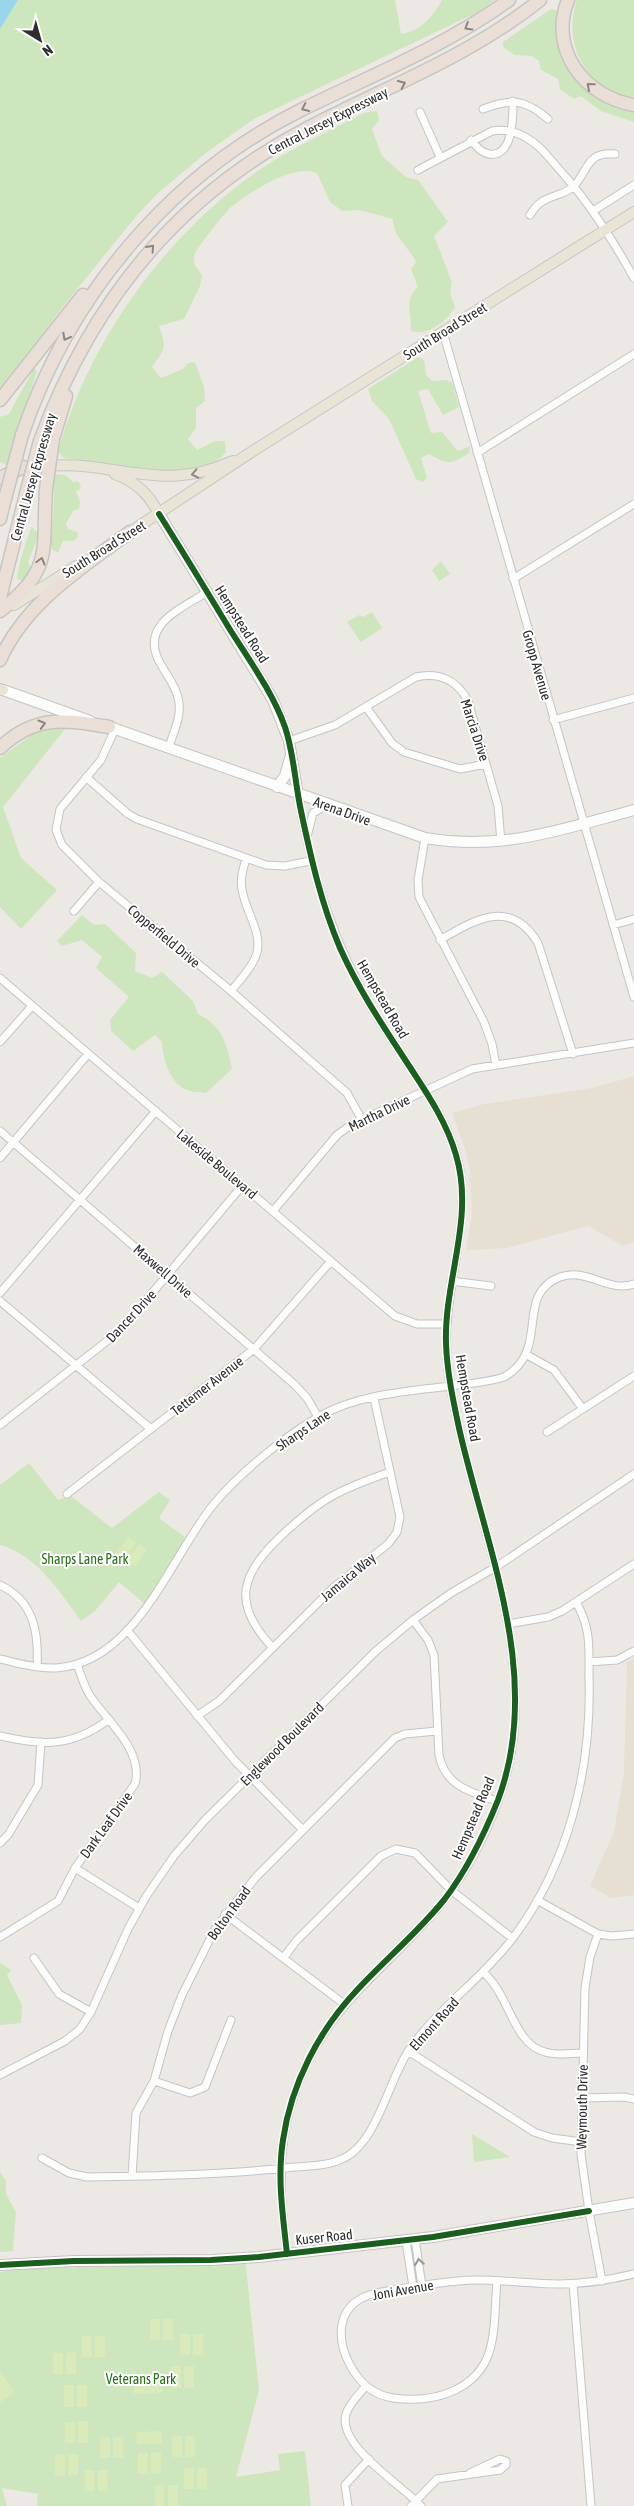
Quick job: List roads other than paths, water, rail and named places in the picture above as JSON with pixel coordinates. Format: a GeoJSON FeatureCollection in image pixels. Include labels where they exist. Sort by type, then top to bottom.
{"type":"FeatureCollection","features":[{"type":"Feature","properties":{"kind":"highway","name":"Central Jersey Expressway"},"geometry":{"type":"LineString","coordinates":[[0,519],[22,436],[39,390],[66,338],[111,267],[141,231],[179,194],[248,141],[298,112],[442,42],[509,0]]}},
{"type":"Feature","properties":{"kind":"highway","name":"Central Jersey Expressway"},"geometry":{"type":"LineString","coordinates":[[0,598],[26,494],[47,440],[53,407],[76,356],[105,307],[136,266],[191,208],[258,157],[307,128],[451,59],[508,24],[540,0]]}},
{"type":"Feature","properties":{"kind":"highway"},"geometry":{"type":"LineString","coordinates":[[568,0],[563,17],[563,36],[574,67],[595,91],[613,100],[634,105]]}},
{"type":"Feature","properties":{"kind":"highway"},"geometry":{"type":"LineString","coordinates":[[0,400],[90,288],[111,267]]}},
{"type":"Feature","properties":{"kind":"highway"},"geometry":{"type":"LineString","coordinates":[[0,612],[27,588],[41,562],[47,440]]}},
{"type":"Feature","properties":{"kind":"highway"},"geometry":{"type":"LineString","coordinates":[[0,478],[23,467]]}},
{"type":"Feature","properties":{"kind":"highway"},"geometry":{"type":"LineString","coordinates":[[0,660],[16,632],[56,587],[130,532]]}},
{"type":"Feature","properties":{"kind":"highway"},"geometry":{"type":"LineString","coordinates":[[0,748],[22,731],[54,721],[65,720],[112,728]]}},
{"type":"Feature","properties":{"kind":"main road","name":"South Broad Street"},"geometry":{"type":"LineString","coordinates":[[0,612],[159,514],[256,449],[634,212]]}},
{"type":"Feature","properties":{"kind":"main road","name":"South Broad Street"},"geometry":{"type":"LineString","coordinates":[[0,473],[23,467],[71,465],[156,476],[181,477],[208,471],[256,449]]}},
{"type":"Feature","properties":{"kind":"main road"},"geometry":{"type":"LineString","coordinates":[[100,468],[137,485],[153,501],[159,514]]}},
{"type":"Feature","properties":{"kind":"street"},"geometry":{"type":"LineString","coordinates":[[483,109],[513,101],[528,105],[548,120]]}},
{"type":"Feature","properties":{"kind":"street"},"geometry":{"type":"LineString","coordinates":[[471,140],[481,152],[494,155],[505,147],[511,132],[513,101]]}},
{"type":"Feature","properties":{"kind":"street"},"geometry":{"type":"LineString","coordinates":[[420,112],[440,158]]}},
{"type":"Feature","properties":{"kind":"street"},"geometry":{"type":"LineString","coordinates":[[418,170],[471,140],[492,131],[523,135],[538,146],[574,186],[606,229],[634,278]]}},
{"type":"Feature","properties":{"kind":"street"},"geometry":{"type":"LineString","coordinates":[[530,215],[544,199],[574,186],[590,161],[601,155],[616,154]]}},
{"type":"Feature","properties":{"kind":"street"},"geometry":{"type":"LineString","coordinates":[[593,211],[634,185]]}},
{"type":"Feature","properties":{"kind":"street","name":"Gropp Avenue"},"geometry":{"type":"LineString","coordinates":[[443,332],[634,997]]}},
{"type":"Feature","properties":{"kind":"street"},"geometry":{"type":"LineString","coordinates":[[477,453],[634,354]]}},
{"type":"Feature","properties":{"kind":"street"},"geometry":{"type":"LineString","coordinates":[[513,579],[634,504]]}},
{"type":"Feature","properties":{"kind":"street","name":"Hempstead Road"},"geometry":{"type":"LineString","coordinates":[[159,514],[273,700],[290,746],[310,861],[328,917],[351,972],[377,1018],[425,1091],[448,1132],[461,1174],[462,1220],[451,1281],[446,1324],[450,1386],[471,1481],[496,1567],[508,1624],[514,1672],[514,1732],[511,1756],[497,1801],[478,1846],[451,1890],[427,1919],[344,2004],[313,2051],[296,2087],[285,2125],[280,2169],[281,2203],[287,2254]]}},
{"type":"Feature","properties":{"kind":"street"},"geometry":{"type":"LineString","coordinates":[[169,748],[180,704],[176,689],[157,659],[154,637],[167,617],[207,592]]}},
{"type":"Feature","properties":{"kind":"street","name":"Marcia Drive"},"geometry":{"type":"LineString","coordinates":[[290,746],[335,725],[416,677],[431,675],[446,678],[459,687],[468,701],[498,806],[501,842]]}},
{"type":"Feature","properties":{"kind":"street","name":"Arena Drive"},"geometry":{"type":"LineString","coordinates":[[1,689],[326,805],[425,838],[462,844],[501,842],[583,824],[634,810]]}},
{"type":"Feature","properties":{"kind":"street"},"geometry":{"type":"LineString","coordinates":[[553,720],[634,698]]}},
{"type":"Feature","properties":{"kind":"street"},"geometry":{"type":"LineString","coordinates":[[366,707],[392,743],[404,752],[460,769],[486,764]]}},
{"type":"Feature","properties":{"kind":"street","name":"Copperfield Drive"},"geometry":{"type":"LineString","coordinates":[[112,728],[101,760],[60,809],[56,830],[66,852],[99,882],[231,991],[347,1093],[362,1120]]}},
{"type":"Feature","properties":{"kind":"street"},"geometry":{"type":"LineString","coordinates":[[276,787],[285,776],[290,746]]}},
{"type":"Feature","properties":{"kind":"street"},"geometry":{"type":"LineString","coordinates":[[86,777],[128,814],[138,819],[246,859],[276,867],[310,861]]}},
{"type":"Feature","properties":{"kind":"street"},"geometry":{"type":"LineString","coordinates":[[308,841],[310,818],[317,809],[326,805]]}},
{"type":"Feature","properties":{"kind":"street"},"geometry":{"type":"LineString","coordinates":[[425,838],[418,880],[419,897],[484,1022],[492,1044],[496,1065]]}},
{"type":"Feature","properties":{"kind":"street"},"geometry":{"type":"LineString","coordinates":[[231,991],[252,965],[257,950],[257,934],[242,891],[242,875],[246,859]]}},
{"type":"Feature","properties":{"kind":"street"},"geometry":{"type":"LineString","coordinates":[[74,911],[99,882]]}},
{"type":"Feature","properties":{"kind":"street"},"geometry":{"type":"LineString","coordinates":[[440,940],[474,920],[486,916],[505,917],[527,928],[538,943],[573,1054]]}},
{"type":"Feature","properties":{"kind":"street"},"geometry":{"type":"LineString","coordinates":[[613,925],[634,919]]}},
{"type":"Feature","properties":{"kind":"street","name":"Lakeside Boulevard"},"geometry":{"type":"LineString","coordinates":[[0,978],[400,1319],[417,1324],[446,1324]]}},
{"type":"Feature","properties":{"kind":"street"},"geometry":{"type":"LineString","coordinates":[[0,1042],[32,1006]]}},
{"type":"Feature","properties":{"kind":"street","name":"Martha Drive"},"geometry":{"type":"LineString","coordinates":[[273,1211],[337,1135],[362,1120],[472,1069],[634,1043]]}},
{"type":"Feature","properties":{"kind":"street"},"geometry":{"type":"LineString","coordinates":[[0,1158],[88,1054]]}},
{"type":"Feature","properties":{"kind":"street"},"geometry":{"type":"LineString","coordinates":[[0,1293],[156,1111]]}},
{"type":"Feature","properties":{"kind":"street","name":"Maxwell Drive"},"geometry":{"type":"LineString","coordinates":[[0,1131],[300,1390],[318,1417]]}},
{"type":"Feature","properties":{"kind":"street","name":"Dancer Drive"},"geometry":{"type":"LineString","coordinates":[[0,1425],[121,1330],[242,1186]]}},
{"type":"Feature","properties":{"kind":"street","name":"Tettemer Avenue"},"geometry":{"type":"LineString","coordinates":[[67,1494],[254,1349],[330,1261]]}},
{"type":"Feature","properties":{"kind":"street","name":"Sharps Lane"},"geometry":{"type":"LineString","coordinates":[[0,1659],[36,1667],[54,1668],[77,1664],[97,1654],[127,1630],[159,1590],[201,1521],[226,1491],[254,1464],[318,1417],[340,1406],[374,1398],[504,1377],[517,1368],[527,1354],[531,1343],[535,1303],[543,1290],[554,1280],[576,1274],[615,1286],[634,1284]]}},
{"type":"Feature","properties":{"kind":"street"},"geometry":{"type":"LineString","coordinates":[[451,1281],[491,1286]]}},
{"type":"Feature","properties":{"kind":"street"},"geometry":{"type":"LineString","coordinates":[[0,1300],[151,1429]]}},
{"type":"Feature","properties":{"kind":"street"},"geometry":{"type":"LineString","coordinates":[[527,1354],[554,1370],[582,1410]]}},
{"type":"Feature","properties":{"kind":"street"},"geometry":{"type":"LineString","coordinates":[[547,1432],[634,1376]]}},
{"type":"Feature","properties":{"kind":"street","name":"Jamaica Way"},"geometry":{"type":"LineString","coordinates":[[197,1716],[219,1701],[340,1582],[393,1539],[400,1517],[374,1398]]}},
{"type":"Feature","properties":{"kind":"street"},"geometry":{"type":"LineString","coordinates":[[272,1647],[254,1626],[247,1608],[248,1580],[255,1562],[320,1501],[346,1487],[390,1472]]}},
{"type":"Feature","properties":{"kind":"street","name":"Englewood Boulevard"},"geometry":{"type":"LineString","coordinates":[[0,2074],[73,2036],[91,2012],[113,1957],[140,1908],[184,1844],[249,1776],[370,1657],[413,1620],[451,1593],[496,1567],[634,1474]]}},
{"type":"Feature","properties":{"kind":"street"},"geometry":{"type":"LineString","coordinates":[[508,1624],[553,1616],[634,1564]]}},
{"type":"Feature","properties":{"kind":"street"},"geometry":{"type":"LineString","coordinates":[[0,1585],[19,1598],[32,1618],[38,1644],[36,1667]]}},
{"type":"Feature","properties":{"kind":"street","name":"Elmont Road"},"geometry":{"type":"LineString","coordinates":[[42,2158],[77,2175],[224,2175],[332,2162],[357,2150],[366,2137],[393,2078],[408,2051],[483,1972],[512,1938],[538,1900],[563,1846],[577,1803],[589,1726],[587,1624],[576,1602]]}},
{"type":"Feature","properties":{"kind":"street"},"geometry":{"type":"LineString","coordinates":[[413,1620],[428,1640],[434,1655],[440,1762],[448,1776],[467,1791],[497,1801]]}},
{"type":"Feature","properties":{"kind":"street"},"geometry":{"type":"LineString","coordinates":[[127,1630],[249,1776],[303,1830]]}},
{"type":"Feature","properties":{"kind":"street"},"geometry":{"type":"LineString","coordinates":[[589,1662],[617,1660],[634,1651]]}},
{"type":"Feature","properties":{"kind":"street","name":"Dark Leaf Drive"},"geometry":{"type":"LineString","coordinates":[[0,1937],[58,1901],[75,1868],[132,1790],[137,1777],[134,1757],[90,1695],[77,1664]]}},
{"type":"Feature","properties":{"kind":"street"},"geometry":{"type":"LineString","coordinates":[[0,1736],[40,1742],[76,1740],[92,1733],[108,1720]]}},
{"type":"Feature","properties":{"kind":"street","name":"Bolton Road"},"geometry":{"type":"LineString","coordinates":[[132,2176],[134,2119],[154,2081],[168,2031],[185,1987],[203,1950],[225,1914],[256,1877],[396,1738],[405,1734],[437,1731]]}},
{"type":"Feature","properties":{"kind":"street"},"geometry":{"type":"LineString","coordinates":[[0,1843],[8,1835],[38,1785],[40,1742]]}},
{"type":"Feature","properties":{"kind":"street"},"geometry":{"type":"LineString","coordinates":[[284,1957],[297,1940],[389,1850],[402,1849],[415,1853],[451,1890],[512,1938]]}},
{"type":"Feature","properties":{"kind":"street"},"geometry":{"type":"LineString","coordinates":[[75,1868],[140,1908]]}},
{"type":"Feature","properties":{"kind":"street"},"geometry":{"type":"LineString","coordinates":[[538,1900],[598,1934],[612,1936],[634,1934]]}},
{"type":"Feature","properties":{"kind":"street"},"geometry":{"type":"LineString","coordinates":[[225,1914],[344,2004]]}},
{"type":"Feature","properties":{"kind":"street","name":"Weymouth Drive"},"geometry":{"type":"LineString","coordinates":[[598,1934],[586,1980],[582,2098],[582,2171],[602,2281]]}},
{"type":"Feature","properties":{"kind":"street"},"geometry":{"type":"LineString","coordinates":[[34,1958],[59,1994],[91,2012]]}},
{"type":"Feature","properties":{"kind":"street"},"geometry":{"type":"LineString","coordinates":[[483,1972],[497,1986],[520,2033],[531,2046],[552,2054],[583,2053]]}},
{"type":"Feature","properties":{"kind":"street"},"geometry":{"type":"LineString","coordinates":[[154,2081],[190,2093],[205,2087],[231,2020]]}},
{"type":"Feature","properties":{"kind":"street"},"geometry":{"type":"LineString","coordinates":[[408,2051],[534,2132],[552,2138],[582,2142]]}},
{"type":"Feature","properties":{"kind":"street"},"geometry":{"type":"LineString","coordinates":[[582,2098],[624,2097],[634,2099]]}},
{"type":"Feature","properties":{"kind":"street","name":"Kuser Road"},"geometry":{"type":"LineString","coordinates":[[0,2265],[74,2261],[230,2260],[411,2240],[634,2203]]}},
{"type":"Feature","properties":{"kind":"street"},"geometry":{"type":"LineString","coordinates":[[411,2240],[422,2286]]}},
{"type":"Feature","properties":{"kind":"street"},"geometry":{"type":"LineString","coordinates":[[411,2240],[413,2287]]}},
{"type":"Feature","properties":{"kind":"street","name":"Joni Avenue"},"geometry":{"type":"LineString","coordinates":[[497,2281],[490,2349],[481,2368],[468,2383],[450,2394],[430,2399],[393,2398],[376,2393],[356,2375],[344,2353],[340,2335],[343,2319],[352,2305],[365,2296],[453,2282],[497,2281],[573,2284],[602,2281],[634,2274]]}},
{"type":"Feature","properties":{"kind":"street"},"geometry":{"type":"LineString","coordinates":[[573,2284],[592,2506]]}},
{"type":"Feature","properties":{"kind":"street"},"geometry":{"type":"LineString","coordinates":[[366,2386],[350,2407],[345,2426],[353,2442],[416,2504],[437,2479],[470,2473]]}},
{"type":"Feature","properties":{"kind":"street"},"geometry":{"type":"LineString","coordinates":[[348,2506],[345,2485],[369,2459]]}},
{"type":"Feature","properties":{"kind":"water"},"geometry":{"type":"Polygon","coordinates":[[[0,0],[18,0],[0,29],[0,0]]]}},
{"type":"Feature","properties":{"kind":"park label","name":"Sharps Lane Park"},"geometry":{"type":"Point","coordinates":[85,1559]}},
{"type":"Feature","properties":{"kind":"park label","name":"Veterans Park"},"geometry":{"type":"Point","coordinates":[141,2379]}}]}
